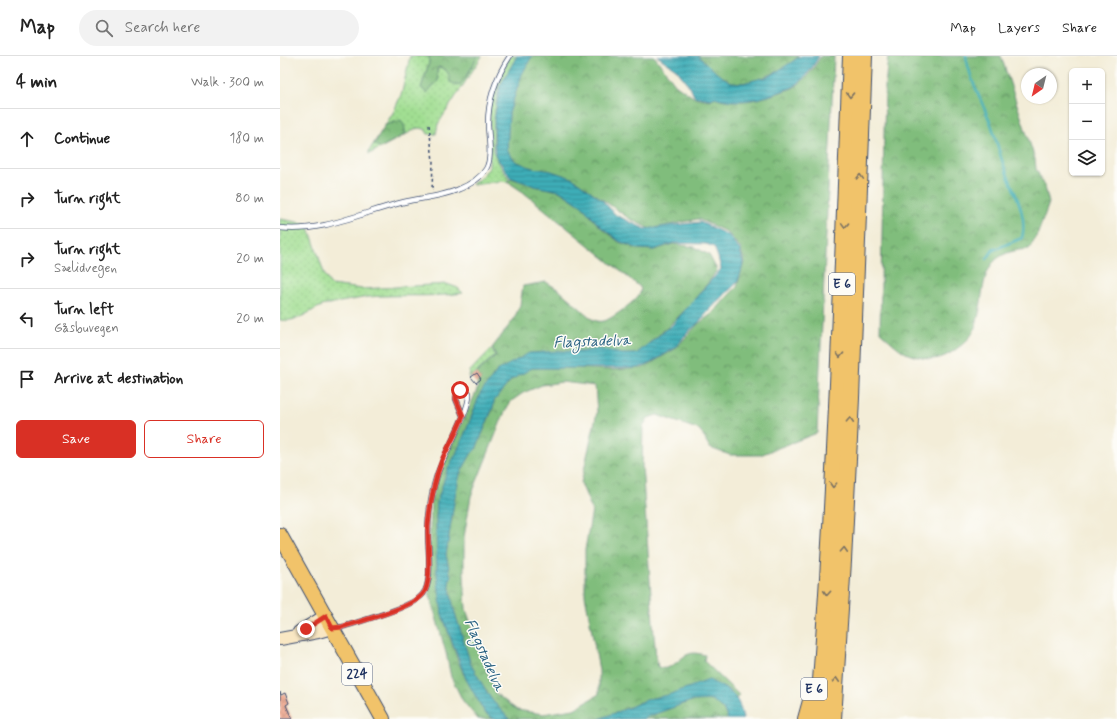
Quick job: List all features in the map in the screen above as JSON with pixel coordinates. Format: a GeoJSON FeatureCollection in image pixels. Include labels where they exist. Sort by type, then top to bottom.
{"type":"FeatureCollection","features":[{"type":"Feature","properties":{"kind":"highway","name":"E 6"},"geometry":{"type":"LineString","coordinates":[[818,719],[823,659],[838,385],[851,56]]}},
{"type":"Feature","properties":{"kind":"highway","name":"E 6"},"geometry":{"type":"LineString","coordinates":[[833,719],[851,405],[864,56]]}},
{"type":"Feature","properties":{"kind":"highway","name":"E 6"},"geometry":{"type":"LineString","coordinates":[[806,719],[823,659]]}},
{"type":"Feature","properties":{"kind":"main road","name":"224"},"geometry":{"type":"LineString","coordinates":[[280,535],[383,719]]}},
{"type":"Feature","properties":{"kind":"main road"},"geometry":{"type":"LineString","coordinates":[[285,638],[318,632],[329,622]]}},
{"type":"Feature","properties":{"kind":"lane"},"geometry":{"type":"LineString","coordinates":[[280,228],[296,230],[312,228],[403,202],[447,193],[467,185],[480,177],[486,169],[489,159],[488,123],[492,94],[496,80],[510,56]]}},
{"type":"Feature","properties":{"kind":"lane"},"geometry":{"type":"LineString","coordinates":[[329,622],[342,627],[405,606],[420,598],[426,590],[428,580],[429,522],[434,486],[442,461],[463,416],[469,398],[468,393],[465,390],[460,390],[456,394],[456,399],[463,416]]}},
{"type":"Feature","properties":{"kind":"path"},"geometry":{"type":"LineString","coordinates":[[429,125],[433,160],[432,196]]}},
{"type":"Feature","properties":{"kind":"green space"},"geometry":{"type":"Polygon","coordinates":[[[410,56],[429,56],[429,63],[421,88],[438,81],[438,67],[444,68],[449,74],[465,79],[478,56],[482,56],[438,124],[436,134],[428,134],[425,129],[418,128],[369,154],[369,151],[394,111],[402,92],[410,56]]]}},
{"type":"Feature","properties":{"kind":"green space"},"geometry":{"type":"Polygon","coordinates":[[[429,56],[478,56],[465,79],[459,86],[450,82],[447,72],[438,67],[438,81],[427,93],[421,88],[429,63],[429,56]]]}},
{"type":"Feature","properties":{"kind":"green space"},"geometry":{"type":"Polygon","coordinates":[[[510,56],[517,56],[498,89],[494,120],[493,151],[502,169],[509,178],[507,182],[501,181],[473,185],[472,184],[489,168],[490,100],[510,56]]]}},
{"type":"Feature","properties":{"kind":"green space"},"geometry":{"type":"Polygon","coordinates":[[[532,56],[653,56],[675,84],[693,97],[710,100],[715,97],[723,100],[740,101],[765,97],[793,88],[807,76],[821,56],[834,56],[817,433],[760,455],[730,455],[710,448],[700,430],[657,415],[648,418],[643,426],[642,465],[653,623],[658,667],[667,668],[691,653],[705,655],[704,661],[739,695],[736,699],[729,690],[720,686],[648,699],[599,719],[509,719],[491,699],[471,665],[454,610],[449,583],[451,577],[446,555],[460,474],[471,454],[476,449],[493,408],[494,401],[511,380],[532,368],[612,370],[643,368],[675,349],[698,324],[713,313],[737,287],[744,262],[741,249],[727,232],[698,219],[650,229],[630,219],[572,178],[551,171],[532,168],[515,161],[507,150],[509,113],[522,74],[532,56]],[[562,382],[542,385],[523,393],[510,402],[471,496],[464,537],[466,609],[496,694],[517,710],[543,714],[574,709],[599,694],[599,670],[585,595],[585,550],[592,510],[581,483],[597,412],[595,386],[562,382]]]}},
{"type":"Feature","properties":{"kind":"green space"},"geometry":{"type":"Polygon","coordinates":[[[698,56],[799,56],[786,66],[768,76],[749,82],[740,83],[732,82],[723,78],[698,56]]]}},
{"type":"Feature","properties":{"kind":"green space"},"geometry":{"type":"Polygon","coordinates":[[[888,56],[1001,56],[1035,159],[1036,169],[1045,187],[1049,203],[1038,233],[1029,249],[1011,252],[998,258],[991,266],[986,277],[978,316],[971,336],[955,350],[946,355],[933,359],[908,354],[880,332],[885,87],[888,56]]]}},
{"type":"Feature","properties":{"kind":"green space"},"geometry":{"type":"Polygon","coordinates":[[[401,120],[406,134],[380,148],[374,144],[385,125],[401,120]]]}},
{"type":"Feature","properties":{"kind":"green space"},"geometry":{"type":"Polygon","coordinates":[[[511,178],[534,186],[559,191],[582,206],[598,225],[619,242],[639,249],[654,250],[673,244],[695,247],[709,255],[717,270],[688,307],[666,329],[636,354],[622,354],[599,349],[580,352],[559,351],[497,371],[480,394],[456,454],[448,468],[437,502],[436,518],[437,573],[442,614],[458,661],[466,679],[485,713],[494,719],[478,719],[463,701],[451,677],[428,588],[431,501],[441,469],[478,388],[477,383],[481,379],[477,373],[496,355],[492,348],[514,319],[520,305],[523,286],[546,282],[559,290],[596,321],[604,321],[613,317],[634,300],[641,290],[640,287],[523,192],[508,182],[511,178]]]}},
{"type":"Feature","properties":{"kind":"green space"},"geometry":{"type":"Polygon","coordinates":[[[280,219],[308,224],[325,276],[331,285],[362,289],[447,284],[458,288],[463,293],[368,297],[329,304],[294,319],[280,320],[280,219]]]}},
{"type":"Feature","properties":{"kind":"green space"},"geometry":{"type":"Polygon","coordinates":[[[491,349],[495,355],[469,378],[470,371],[491,349]]]}},
{"type":"Feature","properties":{"kind":"green space"},"geometry":{"type":"Polygon","coordinates":[[[712,700],[723,709],[728,719],[641,719],[691,701],[712,700]]]}},
{"type":"Feature","properties":{"kind":"water"},"geometry":{"type":"Polygon","coordinates":[[[517,56],[532,56],[522,74],[509,113],[507,150],[515,161],[532,168],[551,171],[572,178],[601,199],[616,215],[645,229],[700,222],[728,235],[740,250],[743,263],[737,283],[688,332],[675,348],[647,365],[638,368],[532,368],[511,380],[494,401],[476,449],[471,454],[460,474],[446,555],[451,577],[449,583],[454,610],[471,665],[491,699],[509,719],[494,719],[485,713],[466,679],[442,614],[437,573],[437,502],[448,468],[456,454],[480,394],[497,371],[529,353],[559,351],[580,352],[599,349],[622,354],[636,354],[672,325],[721,269],[714,247],[706,244],[673,243],[654,250],[639,249],[619,241],[599,225],[582,206],[560,191],[535,186],[510,177],[495,155],[494,120],[500,86],[517,56]]]}},
{"type":"Feature","properties":{"kind":"water"},"geometry":{"type":"Polygon","coordinates":[[[657,56],[698,56],[718,74],[731,82],[743,83],[770,76],[801,56],[819,56],[812,68],[800,82],[794,86],[757,99],[732,101],[715,97],[711,99],[694,96],[690,87],[676,69],[657,56]]]}},
{"type":"Feature","properties":{"kind":"water"},"geometry":{"type":"Polygon","coordinates":[[[709,680],[723,687],[732,694],[739,704],[743,719],[728,719],[723,709],[712,700],[691,701],[641,719],[599,719],[648,699],[668,695],[709,680]]]}},
{"type":"Feature","properties":{"kind":"building"},"geometry":{"type":"Polygon","coordinates":[[[477,373],[481,379],[476,383],[471,377],[477,373]]]}},
{"type":"Feature","properties":{"kind":"building"},"geometry":{"type":"Polygon","coordinates":[[[280,692],[281,695],[285,693],[289,703],[286,705],[292,719],[280,719],[280,692]]]}},
{"type":"Feature","properties":{"kind":"waterway"},"geometry":{"type":"LineString","coordinates":[[966,56],[974,83],[992,127],[1004,166],[1022,212],[1023,221],[1022,238],[993,250],[987,259]]}},
{"type":"Feature","properties":{"kind":"route"},"geometry":{"type":"LineString","coordinates":[[306,629],[326,616],[332,628],[342,627],[405,606],[420,598],[426,590],[428,585],[428,532],[431,500],[442,461],[463,416],[456,399],[456,394],[460,390]]}},
{"type":"Feature","properties":{"kind":"water label","name":"Flagstadelva"},"geometry":{"type":"Point","coordinates":[592,342]}},
{"type":"Feature","properties":{"kind":"water label","name":"Flagstadelva"},"geometry":{"type":"Point","coordinates":[484,655]}}]}
